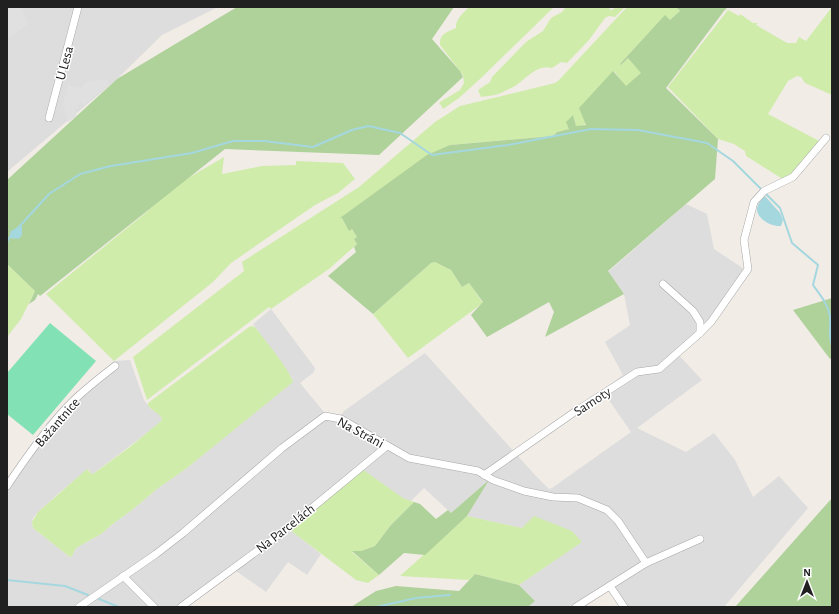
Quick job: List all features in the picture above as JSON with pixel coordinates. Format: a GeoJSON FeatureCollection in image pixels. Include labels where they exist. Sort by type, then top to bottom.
{"type":"FeatureCollection","features":[{"type":"Feature","properties":{"kind":"street","name":"U Lesa"},"geometry":{"type":"LineString","coordinates":[[49,118],[78,7]]}},
{"type":"Feature","properties":{"kind":"street","name":"Samoty"},"geometry":{"type":"LineString","coordinates":[[484,475],[576,410],[637,372],[659,369],[700,333],[711,322],[748,269],[744,240],[754,202],[764,191],[793,178],[826,138]]}},
{"type":"Feature","properties":{"kind":"street"},"geometry":{"type":"LineString","coordinates":[[663,284],[692,311],[700,322],[700,333]]}},
{"type":"Feature","properties":{"kind":"street","name":"Bažantnice"},"geometry":{"type":"LineString","coordinates":[[7,486],[27,457],[67,408],[93,383],[115,366]]}},
{"type":"Feature","properties":{"kind":"street","name":"Na Stráni"},"geometry":{"type":"LineString","coordinates":[[79,607],[183,533],[282,448],[325,416],[341,419],[409,458],[478,470],[493,480],[524,491],[553,497],[578,498],[607,510],[618,521],[646,563]]}},
{"type":"Feature","properties":{"kind":"street","name":"Na Parcelách"},"geometry":{"type":"LineString","coordinates":[[181,607],[284,531],[387,446]]}},
{"type":"Feature","properties":{"kind":"street"},"geometry":{"type":"LineString","coordinates":[[576,607],[646,563],[700,539]]}},
{"type":"Feature","properties":{"kind":"street"},"geometry":{"type":"LineString","coordinates":[[123,576],[154,607]]}},
{"type":"Feature","properties":{"kind":"street"},"geometry":{"type":"LineString","coordinates":[[610,586],[624,607]]}},
{"type":"Feature","properties":{"kind":"shaded area"},"geometry":{"type":"Polygon","coordinates":[[[7,7],[218,7],[162,35],[117,79],[7,172],[7,7]]]}},
{"type":"Feature","properties":{"kind":"shaded area"},"geometry":{"type":"Polygon","coordinates":[[[7,7],[22,7],[28,24],[7,39],[7,7]]]}},
{"type":"Feature","properties":{"kind":"shaded area"},"geometry":{"type":"Polygon","coordinates":[[[107,79],[109,85],[83,105],[80,101],[78,109],[74,108],[77,116],[68,122],[63,104],[68,85],[81,88],[86,82],[107,79]]]}},
{"type":"Feature","properties":{"kind":"shaded area"},"geometry":{"type":"Polygon","coordinates":[[[686,204],[707,214],[714,249],[744,269],[707,321],[675,351],[702,380],[637,428],[686,452],[714,433],[735,460],[753,497],[779,476],[808,508],[724,607],[626,607],[611,582],[571,607],[528,607],[535,601],[519,585],[581,542],[572,531],[522,528],[467,516],[488,481],[451,513],[424,488],[411,501],[403,498],[290,530],[321,554],[307,575],[288,562],[266,592],[236,571],[187,607],[7,607],[7,478],[48,422],[73,395],[114,361],[130,360],[144,400],[151,409],[162,418],[161,421],[152,429],[93,474],[88,469],[60,492],[33,518],[33,528],[70,557],[76,548],[101,534],[157,489],[187,468],[293,380],[253,324],[271,309],[315,368],[314,372],[300,383],[324,412],[340,416],[344,411],[425,353],[535,475],[549,489],[552,488],[631,432],[602,390],[623,375],[605,342],[630,325],[624,294],[608,272],[686,204]]]}},
{"type":"Feature","properties":{"kind":"green space"},"geometry":{"type":"Polygon","coordinates":[[[237,7],[454,7],[432,39],[460,71],[463,77],[379,155],[225,149],[40,296],[38,294],[35,300],[29,304],[35,291],[7,264],[7,180],[117,79],[237,7]]]}},
{"type":"Feature","properties":{"kind":"green space"},"geometry":{"type":"Polygon","coordinates":[[[469,7],[554,7],[481,78],[459,98],[443,109],[439,104],[440,102],[460,90],[464,83],[463,75],[440,45],[440,41],[443,35],[456,28],[458,19],[469,7]]]}},
{"type":"Feature","properties":{"kind":"green space"},"geometry":{"type":"Polygon","coordinates":[[[566,7],[609,7],[610,10],[614,9],[615,7],[625,7],[615,17],[609,16],[605,18],[589,40],[567,63],[561,62],[552,68],[547,67],[538,69],[516,85],[503,92],[481,97],[478,90],[490,82],[492,77],[526,42],[543,31],[551,18],[562,12],[566,7]]]}},
{"type":"Feature","properties":{"kind":"green space"},"geometry":{"type":"Polygon","coordinates":[[[627,7],[676,7],[680,11],[670,20],[665,16],[620,64],[621,65],[628,58],[642,73],[626,87],[614,71],[582,114],[586,124],[576,127],[573,115],[569,129],[557,132],[553,136],[450,145],[342,218],[349,230],[352,229],[357,237],[354,239],[357,244],[329,269],[271,309],[269,307],[147,400],[133,357],[244,271],[242,262],[359,187],[435,122],[460,106],[555,83],[627,7]]]}},
{"type":"Feature","properties":{"kind":"green space"},"geometry":{"type":"Polygon","coordinates":[[[676,7],[728,7],[666,88],[718,139],[715,179],[608,271],[624,294],[545,337],[554,312],[549,302],[487,337],[471,315],[483,302],[469,283],[462,287],[451,270],[435,262],[431,263],[373,314],[328,276],[356,252],[354,247],[357,244],[354,239],[357,237],[352,229],[349,231],[342,218],[340,218],[427,155],[450,145],[553,136],[557,132],[569,129],[566,122],[573,115],[576,126],[586,125],[579,108],[613,71],[626,86],[641,73],[628,58],[621,65],[620,64],[665,15],[670,20],[680,11],[676,7]]]}},
{"type":"Feature","properties":{"kind":"green space"},"geometry":{"type":"Polygon","coordinates":[[[832,7],[832,95],[805,83],[801,77],[797,76],[788,81],[768,114],[821,142],[791,178],[781,178],[746,156],[745,151],[734,144],[718,139],[668,87],[728,10],[739,16],[740,14],[753,23],[758,23],[756,25],[787,43],[796,43],[799,37],[806,41],[832,7]]]}},
{"type":"Feature","properties":{"kind":"green space"},"geometry":{"type":"Polygon","coordinates":[[[224,157],[222,174],[262,166],[296,165],[296,161],[343,163],[355,179],[338,193],[315,205],[231,263],[213,282],[114,361],[46,294],[143,215],[178,184],[224,157]]]}},
{"type":"Feature","properties":{"kind":"green space"},"geometry":{"type":"Polygon","coordinates":[[[435,262],[451,270],[462,287],[469,283],[483,303],[408,358],[373,314],[431,263],[435,262]]]}},
{"type":"Feature","properties":{"kind":"green space"},"geometry":{"type":"Polygon","coordinates":[[[7,264],[35,291],[21,319],[7,337],[7,264]]]}},
{"type":"Feature","properties":{"kind":"green space"},"geometry":{"type":"Polygon","coordinates":[[[832,298],[832,358],[830,359],[793,310],[832,298]]]}},
{"type":"Feature","properties":{"kind":"green space"},"geometry":{"type":"Polygon","coordinates":[[[50,323],[96,361],[33,435],[7,414],[7,373],[50,323]]]}},
{"type":"Feature","properties":{"kind":"green space"},"geometry":{"type":"Polygon","coordinates":[[[252,326],[255,327],[276,354],[293,382],[187,468],[157,489],[101,534],[76,548],[72,556],[70,557],[33,528],[32,522],[38,512],[87,469],[93,474],[131,446],[161,421],[162,418],[148,406],[148,403],[252,326]]]}},
{"type":"Feature","properties":{"kind":"green space"},"geometry":{"type":"Polygon","coordinates":[[[362,469],[403,498],[414,502],[391,525],[375,546],[361,551],[352,552],[379,575],[368,583],[356,580],[290,530],[362,469]]]}},
{"type":"Feature","properties":{"kind":"green space"},"geometry":{"type":"Polygon","coordinates":[[[489,480],[467,516],[425,555],[404,553],[379,575],[352,551],[361,551],[375,546],[391,525],[414,502],[420,504],[436,519],[448,510],[451,513],[489,480]]]}},
{"type":"Feature","properties":{"kind":"green space"},"geometry":{"type":"Polygon","coordinates":[[[832,498],[832,607],[735,607],[832,498]]]}},
{"type":"Feature","properties":{"kind":"green space"},"geometry":{"type":"Polygon","coordinates":[[[467,516],[522,528],[534,516],[572,531],[582,542],[519,585],[475,574],[469,580],[400,576],[467,516]]]}},
{"type":"Feature","properties":{"kind":"green space"},"geometry":{"type":"Polygon","coordinates":[[[475,574],[519,585],[535,601],[528,607],[351,607],[376,591],[396,586],[459,591],[475,574]]]}},
{"type":"Feature","properties":{"kind":"water"},"geometry":{"type":"Polygon","coordinates":[[[765,196],[780,213],[783,220],[781,226],[769,224],[759,216],[757,208],[760,201],[765,196]]]}},
{"type":"Feature","properties":{"kind":"water"},"geometry":{"type":"Polygon","coordinates":[[[22,226],[22,235],[19,239],[9,238],[11,231],[22,226]]]}},
{"type":"Feature","properties":{"kind":"waterway"},"geometry":{"type":"LineString","coordinates":[[18,228],[49,194],[80,174],[111,166],[192,153],[233,141],[264,141],[313,147],[352,130],[368,126],[400,133],[432,155],[508,145],[591,129],[638,130],[707,143],[733,161],[762,190]]}},
{"type":"Feature","properties":{"kind":"waterway"},"geometry":{"type":"LineString","coordinates":[[765,193],[780,208],[792,243],[818,265],[813,285],[829,312],[830,338],[832,345]]}},
{"type":"Feature","properties":{"kind":"waterway"},"geometry":{"type":"LineString","coordinates":[[7,242],[10,237]]}},
{"type":"Feature","properties":{"kind":"waterway"},"geometry":{"type":"LineString","coordinates":[[7,580],[65,586],[88,595]]}},
{"type":"Feature","properties":{"kind":"waterway"},"geometry":{"type":"LineString","coordinates":[[376,607],[416,598],[450,595]]}},
{"type":"Feature","properties":{"kind":"waterway"},"geometry":{"type":"LineString","coordinates":[[99,599],[119,607]]}}]}
